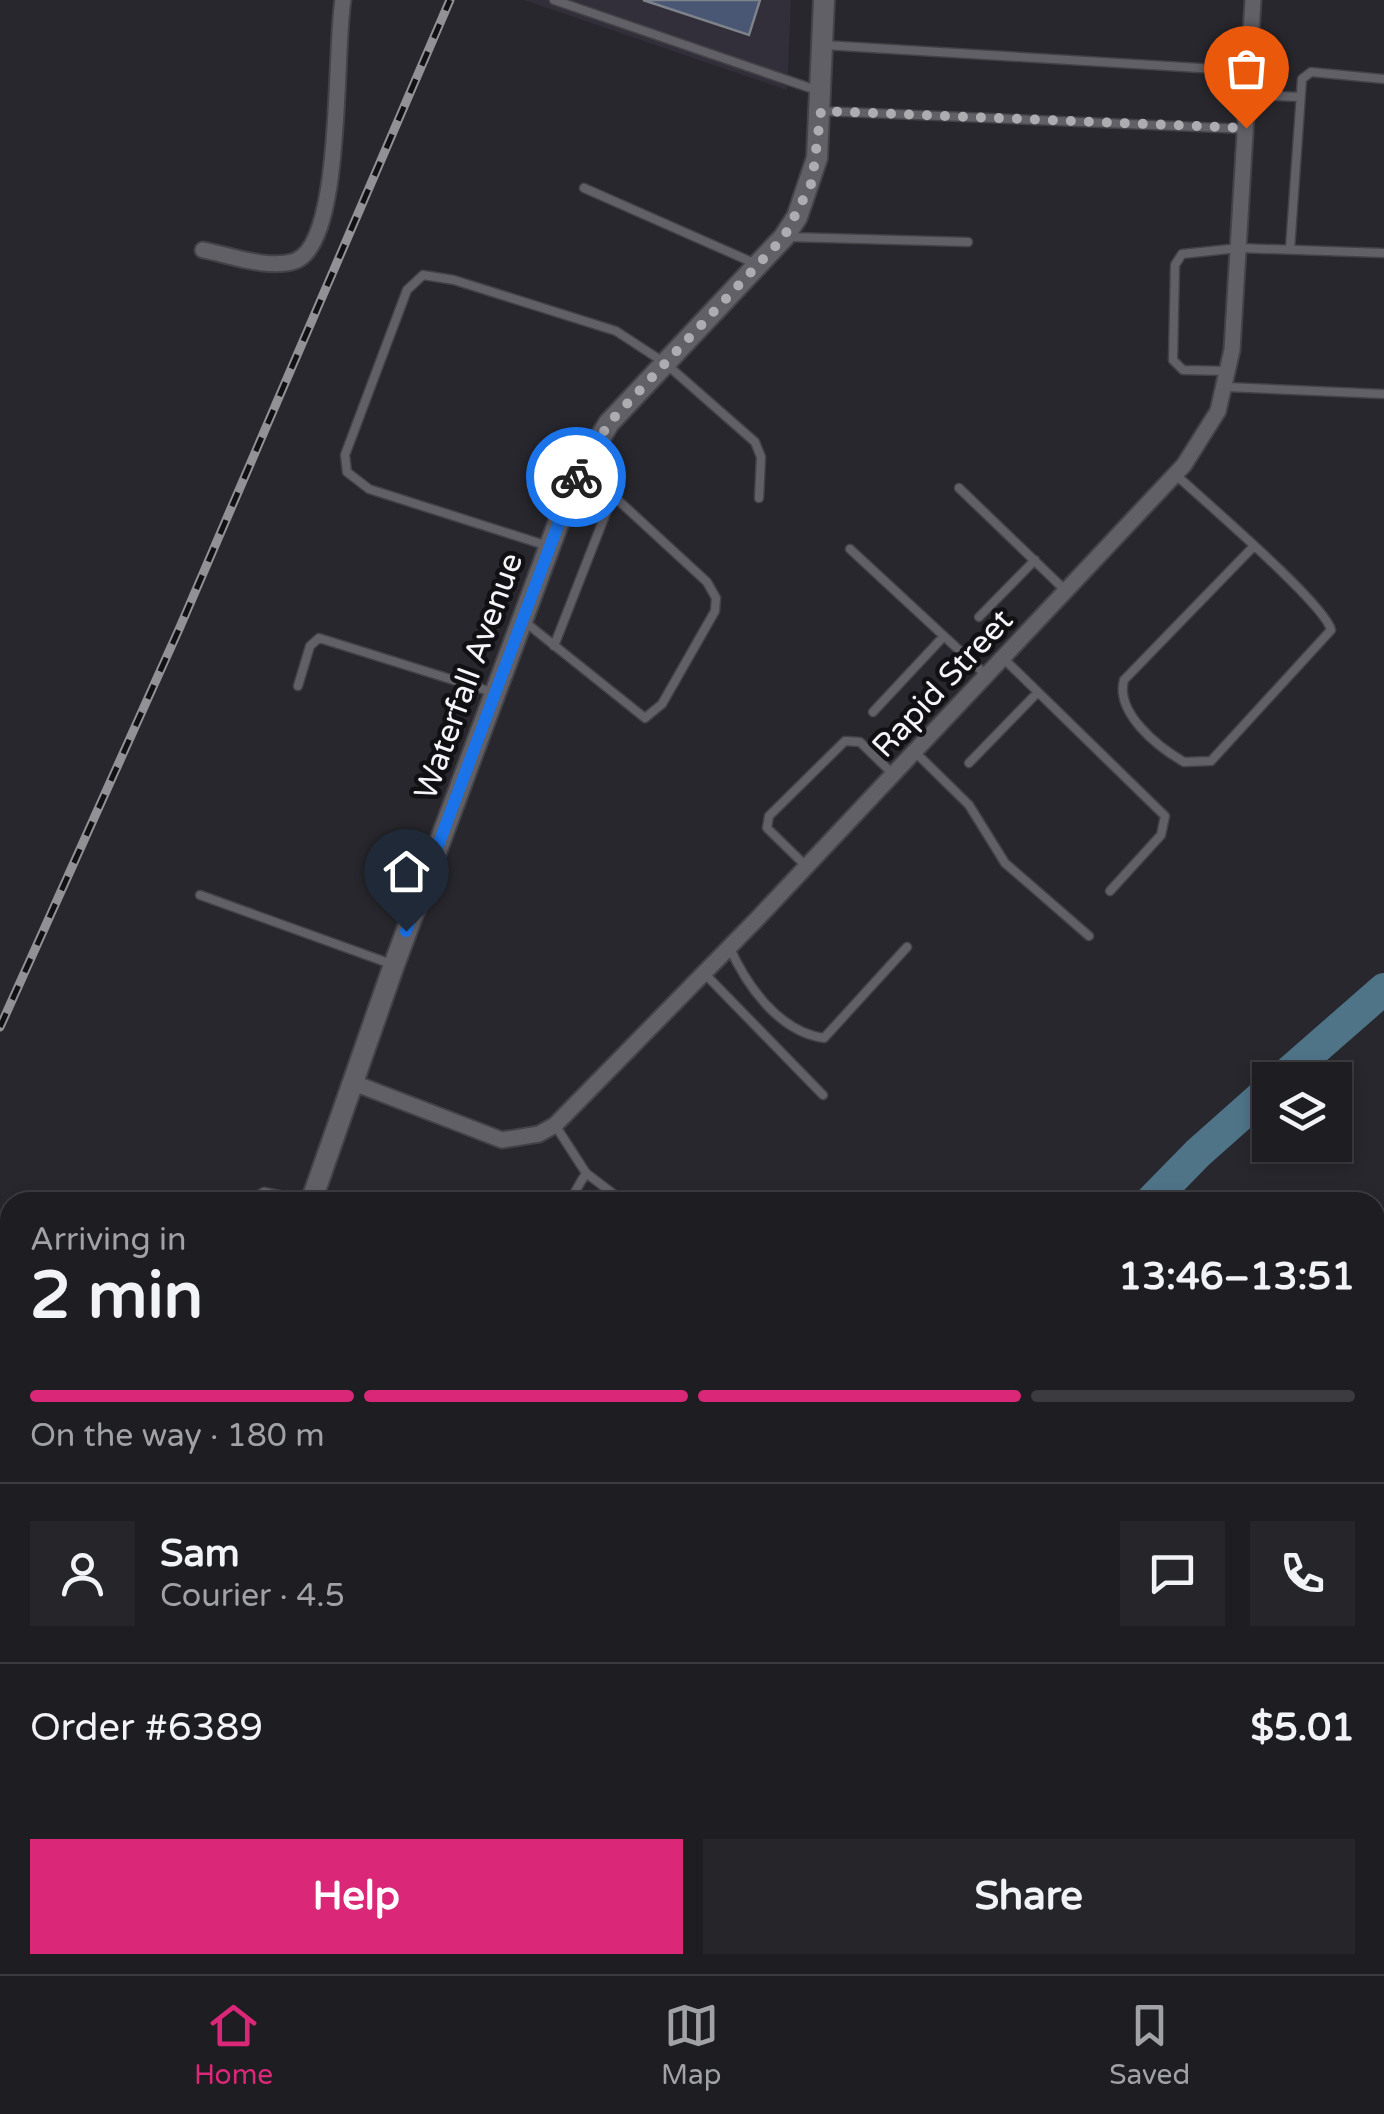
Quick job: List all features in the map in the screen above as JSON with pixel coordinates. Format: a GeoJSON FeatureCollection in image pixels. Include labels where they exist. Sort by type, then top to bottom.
{"type":"FeatureCollection","features":[{"type":"Feature","properties":{"kind":"street"},"geometry":{"type":"LineString","coordinates":[[202,250],[283,264],[302,258],[314,244],[327,209],[343,0]]}},
{"type":"Feature","properties":{"kind":"street","name":"Waterfall Avenue"},"geometry":{"type":"LineString","coordinates":[[315,1192],[394,965],[581,466],[609,423],[784,237],[812,182],[822,102],[824,0]]}},
{"type":"Feature","properties":{"kind":"street","name":"Rapid Street"},"geometry":{"type":"LineString","coordinates":[[354,1084],[502,1140],[540,1134],[555,1125],[1176,474],[1211,425],[1228,379],[1253,0]]}},
{"type":"Feature","properties":{"kind":"lane"},"geometry":{"type":"LineString","coordinates":[[554,0],[822,102],[1246,128]]}},
{"type":"Feature","properties":{"kind":"lane"},"geometry":{"type":"LineString","coordinates":[[824,44],[1249,70]]}},
{"type":"Feature","properties":{"kind":"lane"},"geometry":{"type":"LineString","coordinates":[[1290,249],[1302,79],[1311,72],[1384,79]]}},
{"type":"Feature","properties":{"kind":"lane"},"geometry":{"type":"LineString","coordinates":[[1247,95],[1300,97]]}},
{"type":"Feature","properties":{"kind":"lane"},"geometry":{"type":"LineString","coordinates":[[584,188],[758,265]]}},
{"type":"Feature","properties":{"kind":"lane"},"geometry":{"type":"LineString","coordinates":[[784,237],[968,242]]}},
{"type":"Feature","properties":{"kind":"lane"},"geometry":{"type":"LineString","coordinates":[[1384,253],[1239,248],[1186,251],[1174,265],[1173,360],[1184,370],[1228,379],[1384,394]]}},
{"type":"Feature","properties":{"kind":"lane"},"geometry":{"type":"LineString","coordinates":[[548,546],[369,489],[347,472],[345,455],[407,290],[422,275],[454,280],[616,331],[664,363],[757,444],[761,456],[759,498]]}},
{"type":"Feature","properties":{"kind":"lane"},"geometry":{"type":"LineString","coordinates":[[522,619],[637,716],[651,716],[715,611],[716,598],[707,582],[581,466]]}},
{"type":"Feature","properties":{"kind":"lane"},"geometry":{"type":"LineString","coordinates":[[1176,474],[1253,547],[1326,617],[1330,630],[1211,761],[1184,762],[1131,716],[1122,696],[1124,680],[1253,547]]}},
{"type":"Feature","properties":{"kind":"lane"},"geometry":{"type":"LineString","coordinates":[[959,488],[1066,591]]}},
{"type":"Feature","properties":{"kind":"lane"},"geometry":{"type":"LineString","coordinates":[[554,646],[613,495]]}},
{"type":"Feature","properties":{"kind":"lane"},"geometry":{"type":"LineString","coordinates":[[850,549],[986,676]]}},
{"type":"Feature","properties":{"kind":"lane"},"geometry":{"type":"LineString","coordinates":[[979,617],[1035,560]]}},
{"type":"Feature","properties":{"kind":"lane"},"geometry":{"type":"LineString","coordinates":[[873,712],[944,636]]}},
{"type":"Feature","properties":{"kind":"lane"},"geometry":{"type":"LineString","coordinates":[[298,686],[310,646],[319,638],[495,693]]}},
{"type":"Feature","properties":{"kind":"lane"},"geometry":{"type":"LineString","coordinates":[[1003,658],[1164,816],[1161,835],[1110,890]]}},
{"type":"Feature","properties":{"kind":"lane"},"geometry":{"type":"LineString","coordinates":[[968,763],[1038,692]]}},
{"type":"Feature","properties":{"kind":"lane"},"geometry":{"type":"LineString","coordinates":[[806,866],[767,828],[769,816],[844,741],[860,742],[893,774]]}},
{"type":"Feature","properties":{"kind":"lane"},"geometry":{"type":"LineString","coordinates":[[914,752],[969,804],[1005,863],[1088,936]]}},
{"type":"Feature","properties":{"kind":"lane"},"geometry":{"type":"LineString","coordinates":[[200,895],[394,965]]}},
{"type":"Feature","properties":{"kind":"lane"},"geometry":{"type":"LineString","coordinates":[[729,946],[744,982],[802,1035],[824,1038],[907,947]]}},
{"type":"Feature","properties":{"kind":"lane"},"geometry":{"type":"LineString","coordinates":[[702,970],[823,1095]]}},
{"type":"Feature","properties":{"kind":"lane"},"geometry":{"type":"LineString","coordinates":[[555,1125],[586,1172],[611,1192]]}},
{"type":"Feature","properties":{"kind":"lane"},"geometry":{"type":"LineString","coordinates":[[574,1192],[586,1172]]}},
{"type":"Feature","properties":{"kind":"shaded area"},"geometry":{"type":"Polygon","coordinates":[[[524,0],[791,0],[787,90],[524,0]]]}},
{"type":"Feature","properties":{"kind":"building"},"geometry":{"type":"Polygon","coordinates":[[[643,0],[760,0],[749,35],[643,0]]]}},
{"type":"Feature","properties":{"kind":"waterway"},"geometry":{"type":"LineString","coordinates":[[1301,1062],[1384,989]]}},
{"type":"Feature","properties":{"kind":"waterway"},"geometry":{"type":"LineString","coordinates":[[1160,1192],[1252,1105]]}},
{"type":"Feature","properties":{"kind":"railway"},"geometry":{"type":"LineString","coordinates":[[0,1027],[180,627],[450,0]]}},
{"type":"Feature","properties":{"kind":"way so far"},"geometry":{"type":"LineString","coordinates":[[576,477],[609,423],[784,237],[797,218],[812,182],[821,111],[1246,128]]}},
{"type":"Feature","properties":{"kind":"route"},"geometry":{"type":"LineString","coordinates":[[406,931],[576,477]]}}]}
